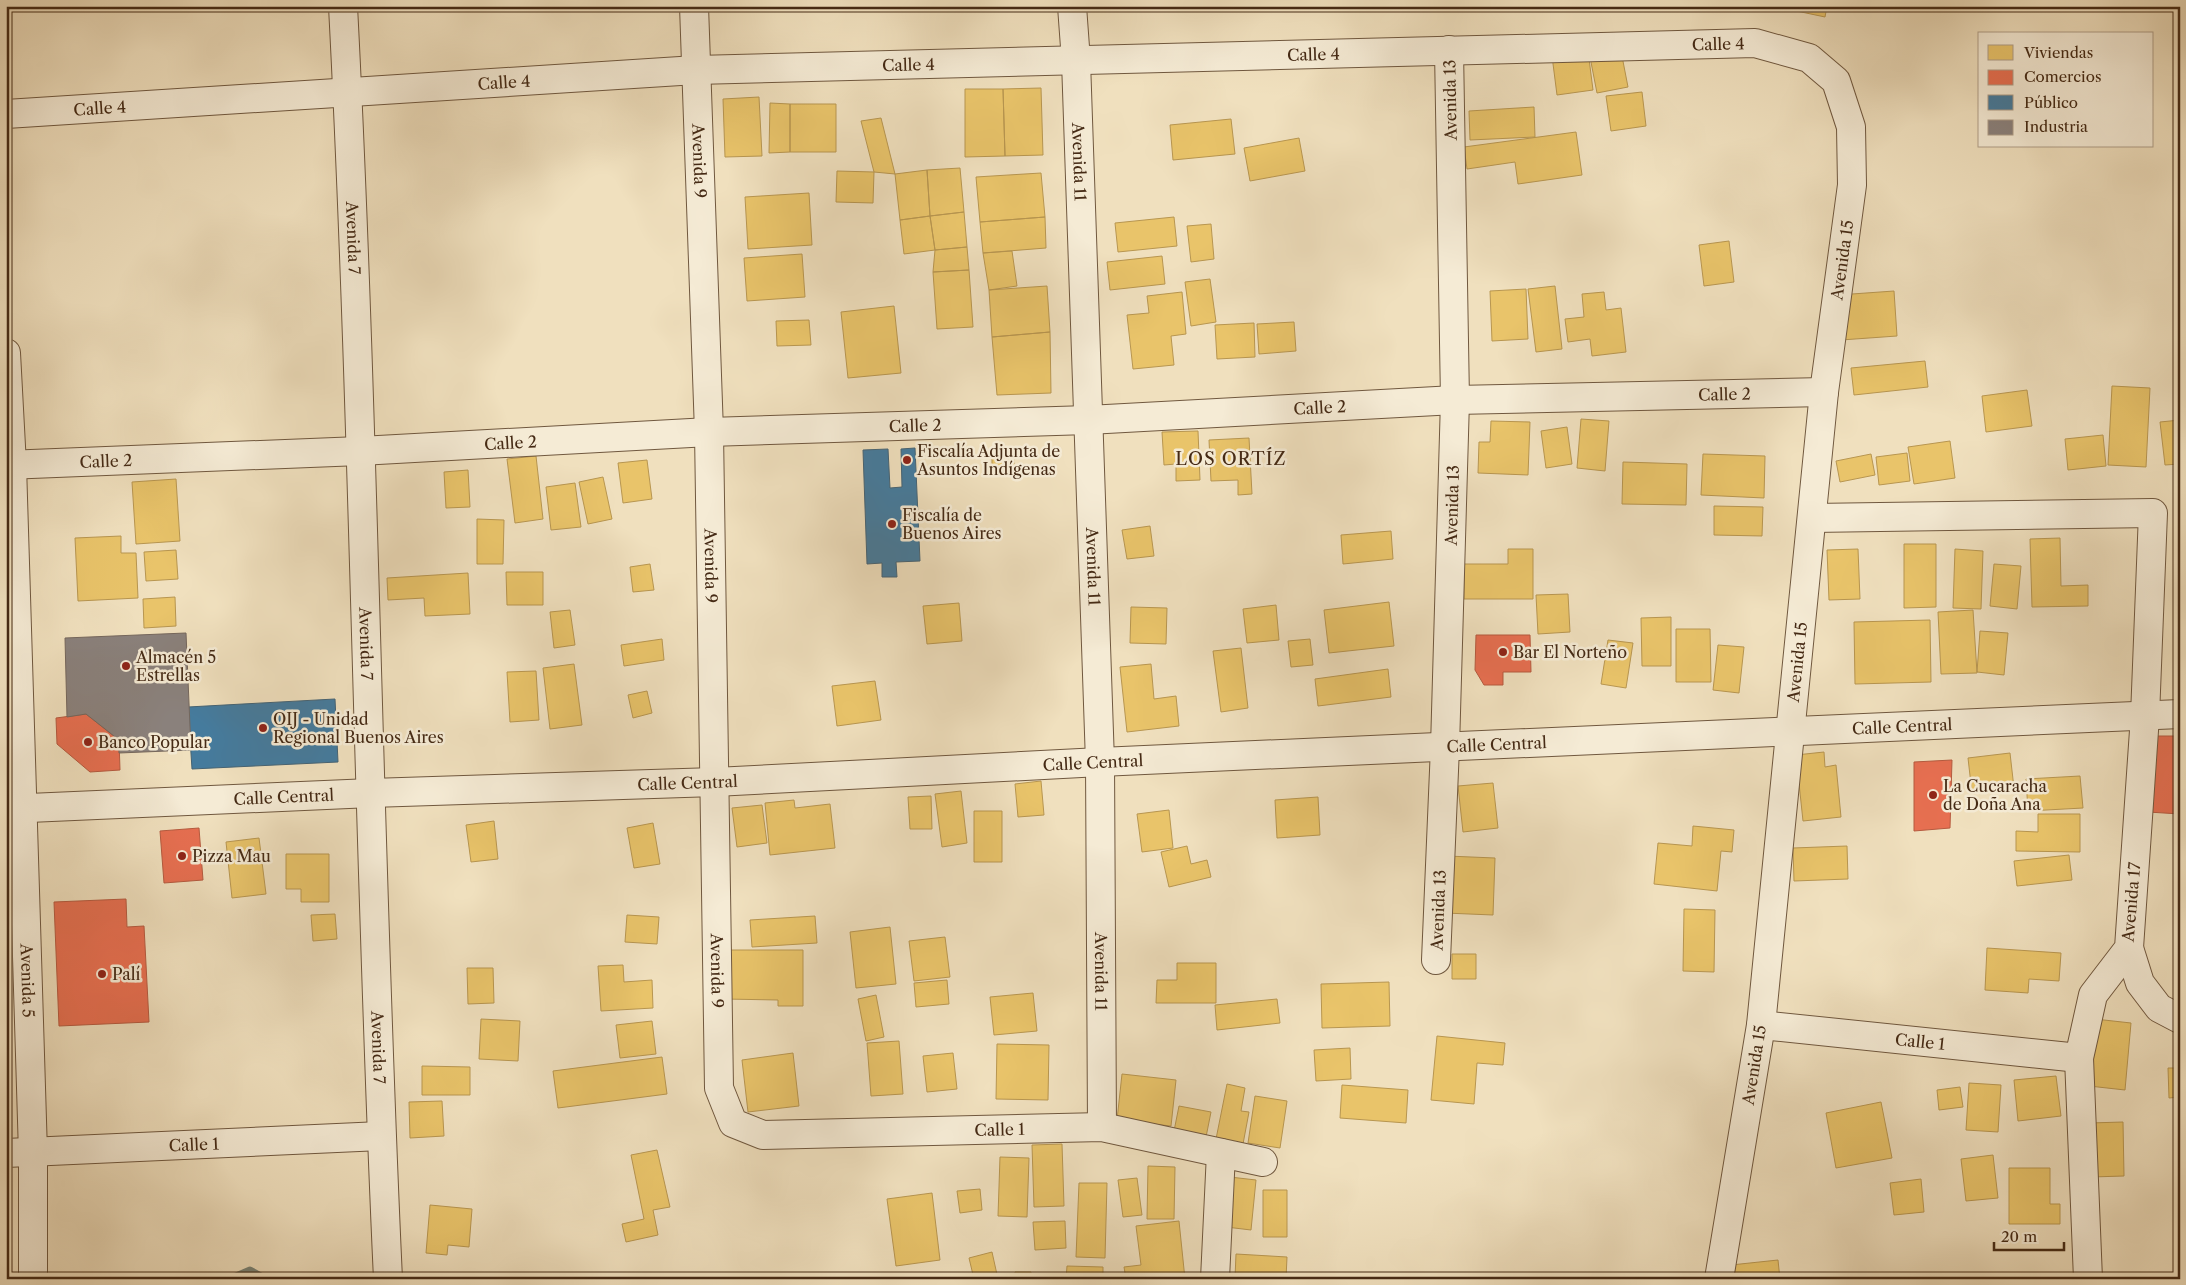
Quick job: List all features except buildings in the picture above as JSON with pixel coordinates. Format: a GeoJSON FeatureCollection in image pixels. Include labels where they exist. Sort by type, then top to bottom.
{"type":"FeatureCollection","features":[{"type":"Feature","properties":{"kind":"street","name":"Avenida 7"},"geometry":{"type":"LineString","coordinates":[[343,6],[388,1279]]}},
{"type":"Feature","properties":{"kind":"street","name":"Avenida 9"},"geometry":{"type":"LineString","coordinates":[[694,6],[709,432],[719,1088],[733,1123]]}},
{"type":"Feature","properties":{"kind":"street","name":"Avenida 11"},"geometry":{"type":"LineString","coordinates":[[1072,6],[1076,61],[1100,762],[1102,1127]]}},
{"type":"Feature","properties":{"kind":"street","name":"Calle 4"},"geometry":{"type":"LineString","coordinates":[[6,114],[696,70],[1755,43],[1809,58]]}},
{"type":"Feature","properties":{"kind":"street","name":"Avenida 13"},"geometry":{"type":"LineString","coordinates":[[1436,960],[1445,747],[1455,400],[1449,50]]}},
{"type":"Feature","properties":{"kind":"street","name":"Avenida 15"},"geometry":{"type":"LineString","coordinates":[[1719,1279],[1761,1025],[1824,392],[1852,185],[1851,127],[1836,81],[1809,58]]}},
{"type":"Feature","properties":{"kind":"street","name":"Avenida 5"},"geometry":{"type":"LineString","coordinates":[[6,353],[14,809],[33,1153],[33,1275]]}},
{"type":"Feature","properties":{"kind":"street","name":"Calle 2"},"geometry":{"type":"LineString","coordinates":[[9,465],[360,451],[709,432],[1088,420],[1455,400],[1824,392]]}},
{"type":"Feature","properties":{"kind":"street","name":"Avenida 17"},"geometry":{"type":"LineString","coordinates":[[1812,518],[2154,513],[2145,716],[2128,948],[2093,995],[2080,1058],[2088,1279]]}},
{"type":"Feature","properties":{"kind":"street","name":"Calle Central"},"geometry":{"type":"LineString","coordinates":[[14,809],[371,793],[715,782],[1100,762],[2180,714]]}},
{"type":"Feature","properties":{"kind":"street"},"geometry":{"type":"LineString","coordinates":[[2128,948],[2140,983],[2160,1008],[2180,1019]]}},
{"type":"Feature","properties":{"kind":"street","name":"Calle 1"},"geometry":{"type":"LineString","coordinates":[[1761,1025],[2080,1058]]}},
{"type":"Feature","properties":{"kind":"street","name":"Calle 1"},"geometry":{"type":"LineString","coordinates":[[733,1123],[763,1135],[1102,1127],[1263,1162]]}},
{"type":"Feature","properties":{"kind":"street","name":"Calle 1"},"geometry":{"type":"LineString","coordinates":[[6,1153],[382,1136]]}},
{"type":"Feature","properties":{"kind":"street"},"geometry":{"type":"LineString","coordinates":[[1215,1279],[1221,1153]]}},
{"type":"Feature","properties":{"kind":"waterway"},"geometry":{"type":"LineString","coordinates":[[229,1279],[250,1270],[266,1279]]}},
{"type":"Feature","properties":{"kind":"place","name":"Fiscalía Adjunta de Asuntos Indígenas"},"geometry":{"type":"Point","coordinates":[907,460]}},
{"type":"Feature","properties":{"kind":"place","name":"Fiscalía de Buenos Aires"},"geometry":{"type":"Point","coordinates":[892,524]}},
{"type":"Feature","properties":{"kind":"place","name":"Bar El Norteño"},"geometry":{"type":"Point","coordinates":[1503,652]}},
{"type":"Feature","properties":{"kind":"place","name":"Almacén 5 Estrellas"},"geometry":{"type":"Point","coordinates":[126,666]}},
{"type":"Feature","properties":{"kind":"place","name":"OIJ - Unidad Regional Buenos Aires"},"geometry":{"type":"Point","coordinates":[263,728]}},
{"type":"Feature","properties":{"kind":"place","name":"Banco Popular"},"geometry":{"type":"Point","coordinates":[88,742]}},
{"type":"Feature","properties":{"kind":"place","name":"La Cucaracha de Doña Ana"},"geometry":{"type":"Point","coordinates":[1933,795]}},
{"type":"Feature","properties":{"kind":"place","name":"Pizza Mau"},"geometry":{"type":"Point","coordinates":[182,856]}},
{"type":"Feature","properties":{"kind":"place","name":"Palí"},"geometry":{"type":"Point","coordinates":[102,974]}},
{"type":"Feature","properties":{"kind":"district","name":"LOS ORTÍZ"},"geometry":{"type":"Point","coordinates":[1231,459]}}]}
